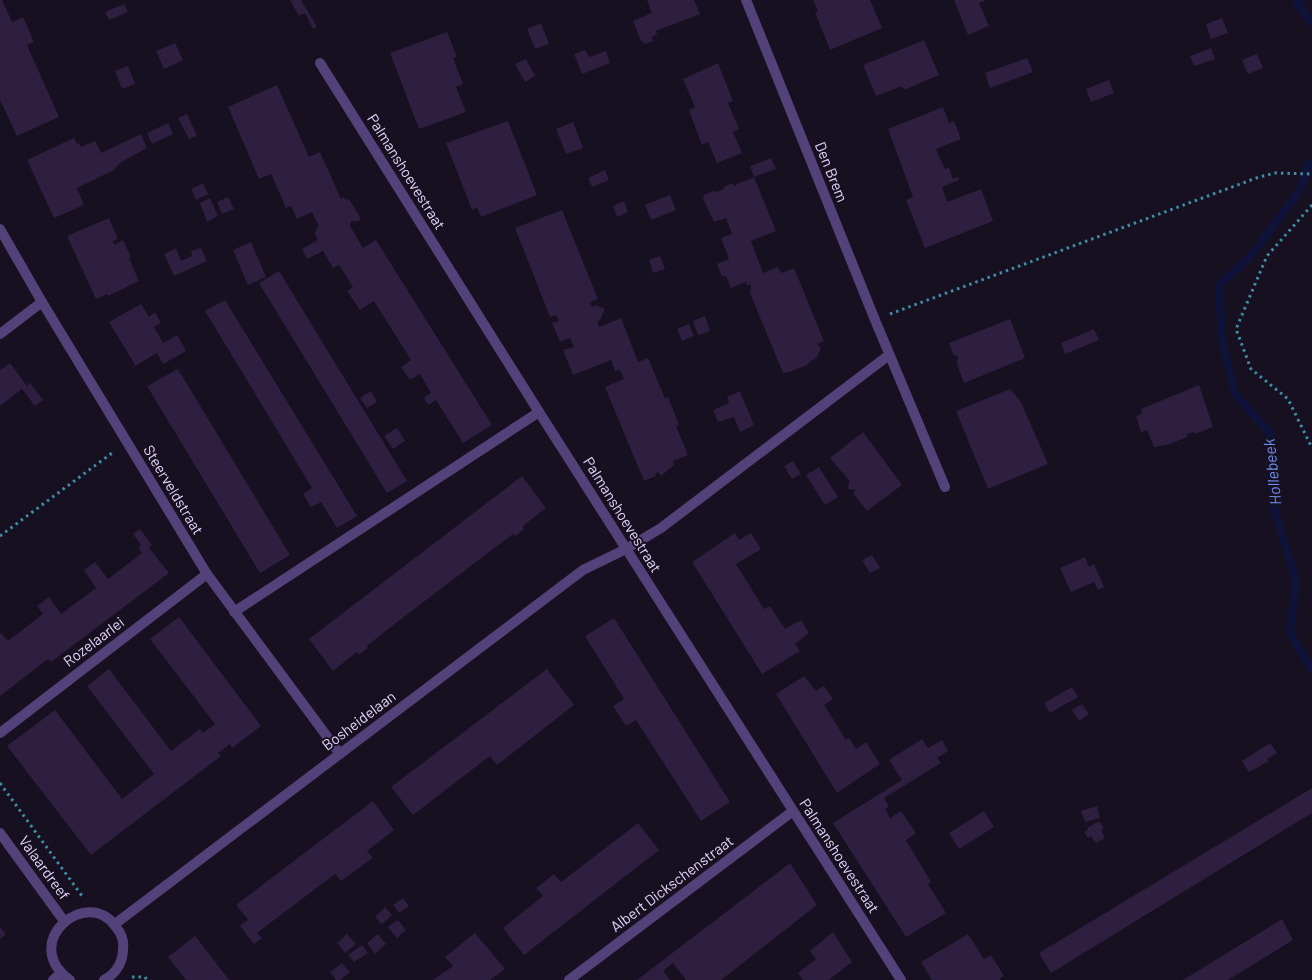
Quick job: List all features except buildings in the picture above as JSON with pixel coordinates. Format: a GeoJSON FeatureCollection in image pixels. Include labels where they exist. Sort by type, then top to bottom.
{"type":"FeatureCollection","features":[{"type":"Feature","properties":{"kind":"street","name":"Den Brem"},"geometry":{"type":"LineString","coordinates":[[746,0],[874,320],[945,487]]}},
{"type":"Feature","properties":{"kind":"street","name":"Palmanshoevestraat"},"geometry":{"type":"LineString","coordinates":[[320,63],[539,412],[901,980]]}},
{"type":"Feature","properties":{"kind":"street","name":"Steerveldstraat"},"geometry":{"type":"LineString","coordinates":[[0,229],[42,302],[207,574],[340,754]]}},
{"type":"Feature","properties":{"kind":"street"},"geometry":{"type":"LineString","coordinates":[[0,334],[42,302]]}},
{"type":"Feature","properties":{"kind":"street"},"geometry":{"type":"LineString","coordinates":[[626,549],[661,528],[889,355]]}},
{"type":"Feature","properties":{"kind":"street"},"geometry":{"type":"LineString","coordinates":[[234,612],[539,412]]}},
{"type":"Feature","properties":{"kind":"street","name":"Bosheidelaan"},"geometry":{"type":"LineString","coordinates":[[114,924],[583,570],[626,549]]}},
{"type":"Feature","properties":{"kind":"street","name":"Rozelaarlei"},"geometry":{"type":"LineString","coordinates":[[0,733],[207,574]]}},
{"type":"Feature","properties":{"kind":"street","name":"Albert Dickschenstraat"},"geometry":{"type":"LineString","coordinates":[[570,980],[792,811]]}},
{"type":"Feature","properties":{"kind":"street","name":"Valaardreef"},"geometry":{"type":"LineString","coordinates":[[0,833],[64,921]]}},
{"type":"Feature","properties":{"kind":"street"},"geometry":{"type":"LineString","coordinates":[[70,980],[57,977],[52,952],[52,941],[64,921],[73,915],[83,912],[94,913],[108,919],[121,934],[124,946],[123,958],[109,979]]}},
{"type":"Feature","properties":{"kind":"path"},"geometry":{"type":"LineString","coordinates":[[874,320],[1259,177],[1274,173],[1312,174]]}},
{"type":"Feature","properties":{"kind":"path"},"geometry":{"type":"LineString","coordinates":[[1312,205],[1267,256],[1236,329],[1251,368],[1288,400],[1312,448]]}},
{"type":"Feature","properties":{"kind":"path"},"geometry":{"type":"LineString","coordinates":[[0,536],[127,442]]}},
{"type":"Feature","properties":{"kind":"path"},"geometry":{"type":"LineString","coordinates":[[0,783],[94,913]]}},
{"type":"Feature","properties":{"kind":"waterway","name":"Hollebeek"},"geometry":{"type":"LineString","coordinates":[[1302,0],[1297,4],[1312,23]]}},
{"type":"Feature","properties":{"kind":"waterway","name":"Hollebeek"},"geometry":{"type":"LineString","coordinates":[[1312,162],[1308,165],[1300,190],[1249,258],[1219,285],[1222,340],[1235,394],[1269,432],[1274,508],[1296,581],[1290,633],[1312,670]]}}]}
